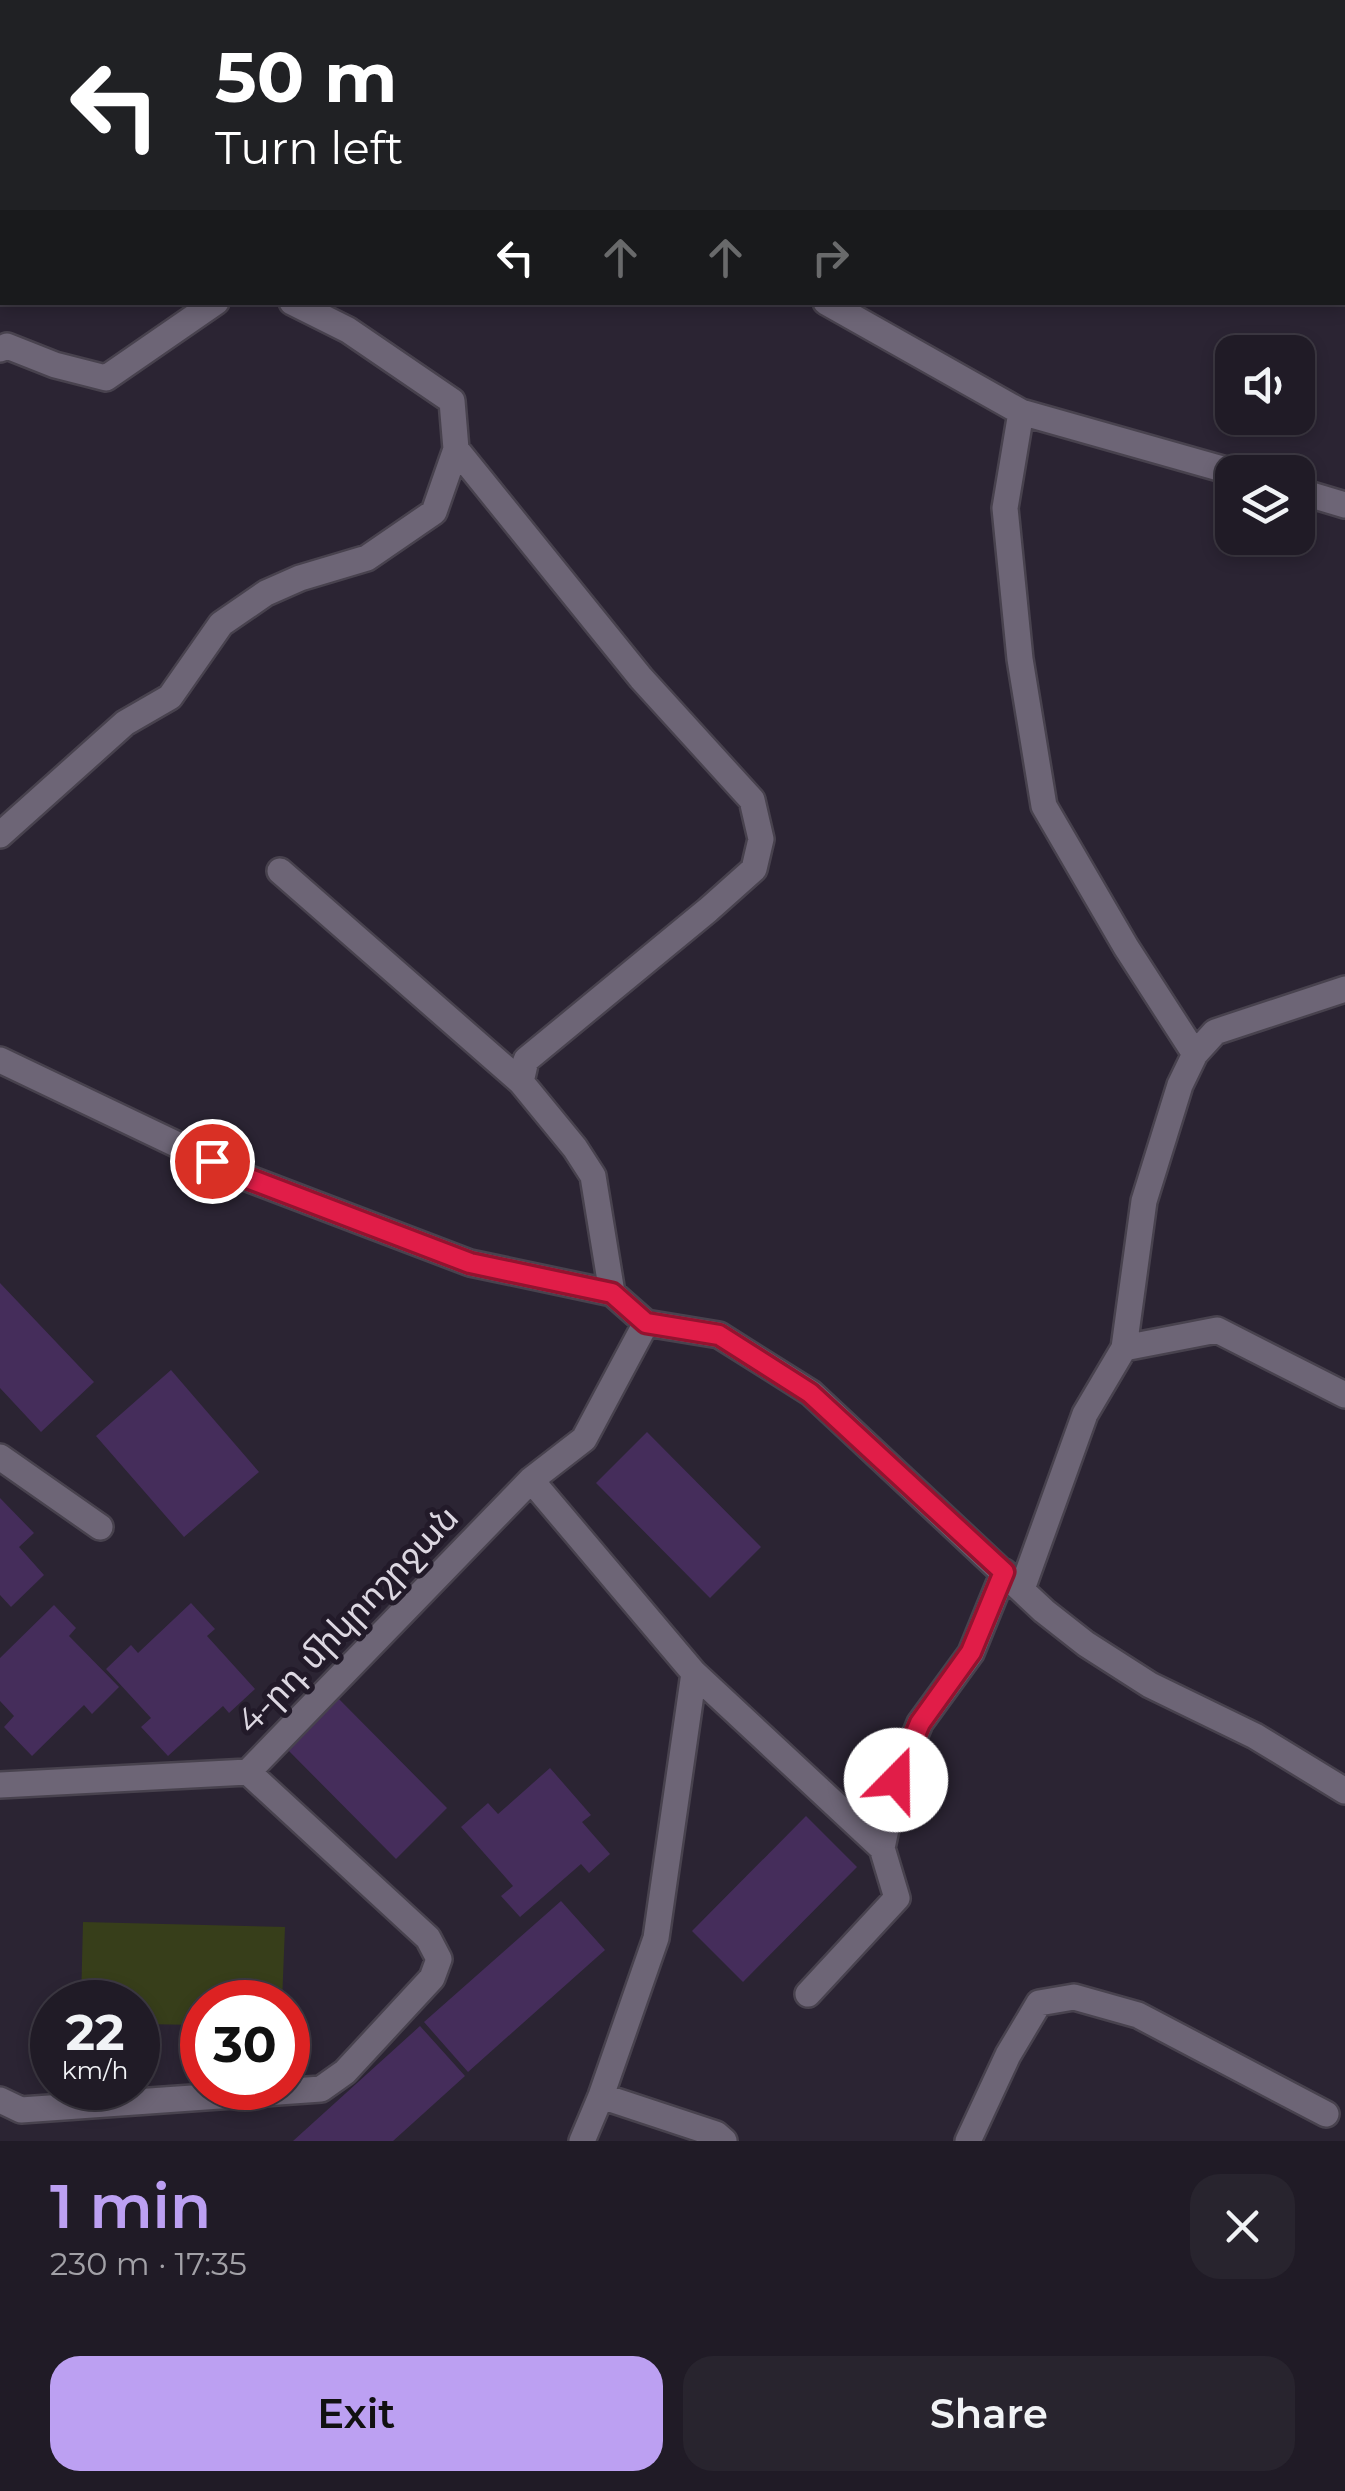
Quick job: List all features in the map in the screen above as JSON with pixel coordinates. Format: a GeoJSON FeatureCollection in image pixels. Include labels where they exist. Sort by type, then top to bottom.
{"type":"FeatureCollection","features":[{"type":"Feature","properties":{"kind":"street"},"geometry":{"type":"LineString","coordinates":[[0,349],[7,346],[55,365],[106,378],[212,305]]}},
{"type":"Feature","properties":{"kind":"street"},"geometry":{"type":"LineString","coordinates":[[0,835],[125,723],[170,697],[220,624],[266,593],[300,578],[367,558],[434,512],[456,449],[452,402],[348,330],[298,305]]}},
{"type":"Feature","properties":{"kind":"street"},"geometry":{"type":"LineString","coordinates":[[831,305],[1021,412],[1215,467]]}},
{"type":"Feature","properties":{"kind":"street"},"geometry":{"type":"LineString","coordinates":[[1021,412],[1005,508],[1020,659],[1044,806],[1126,947],[1195,1054]]}},
{"type":"Feature","properties":{"kind":"street"},"geometry":{"type":"LineString","coordinates":[[456,449],[641,678],[752,800],[761,839],[754,869],[526,1060],[522,1082]]}},
{"type":"Feature","properties":{"kind":"street"},"geometry":{"type":"LineString","coordinates":[[1315,496],[1345,505]]}},
{"type":"Feature","properties":{"kind":"street"},"geometry":{"type":"LineString","coordinates":[[280,872],[522,1082],[575,1148],[593,1176],[612,1293]]}},
{"type":"Feature","properties":{"kind":"street"},"geometry":{"type":"LineString","coordinates":[[808,1994],[897,1898],[882,1848],[896,1780],[920,1723],[971,1652],[1013,1580],[1084,1414],[1124,1348],[1144,1200],[1180,1085],[1195,1054],[1216,1032],[1345,989]]}},
{"type":"Feature","properties":{"kind":"street"},"geometry":{"type":"LineString","coordinates":[[0,1060],[247,1178],[414,1242],[470,1263],[612,1293],[646,1323],[719,1335],[810,1393],[1044,1611],[1086,1644],[1150,1685],[1255,1736],[1345,1791]]}},
{"type":"Feature","properties":{"kind":"street","name":"4-րդ միկրոշրջան"},"geometry":{"type":"LineString","coordinates":[[0,1785],[248,1772],[531,1480],[584,1439],[646,1323]]}},
{"type":"Feature","properties":{"kind":"street"},"geometry":{"type":"LineString","coordinates":[[1124,1348],[1217,1330],[1345,1396]]}},
{"type":"Feature","properties":{"kind":"street"},"geometry":{"type":"LineString","coordinates":[[0,1457],[100,1528]]}},
{"type":"Feature","properties":{"kind":"street"},"geometry":{"type":"LineString","coordinates":[[531,1480],[694,1672],[882,1848]]}},
{"type":"Feature","properties":{"kind":"street"},"geometry":{"type":"LineString","coordinates":[[582,2141],[656,1938],[694,1672]]}},
{"type":"Feature","properties":{"kind":"street"},"geometry":{"type":"LineString","coordinates":[[0,2100],[21,2110],[321,2090],[345,2072],[432,1978],[439,1959],[428,1938],[248,1772]]}},
{"type":"Feature","properties":{"kind":"street"},"geometry":{"type":"LineString","coordinates":[[968,2141],[1008,2055],[1039,2004],[1074,1997],[1138,2015],[1326,2114]]}},
{"type":"Feature","properties":{"kind":"street"},"geometry":{"type":"LineString","coordinates":[[601,2096],[716,2134],[724,2141]]}},
{"type":"Feature","properties":{"kind":"green space"},"geometry":{"type":"Polygon","coordinates":[[[83,1922],[285,1927],[283,1980],[180,1980],[180,2025],[160,2024],[160,1980],[82,1980],[83,1922]]]}},
{"type":"Feature","properties":{"kind":"building"},"geometry":{"type":"Polygon","coordinates":[[[0,1283],[94,1382],[41,1432],[0,1388],[0,1283]]]}},
{"type":"Feature","properties":{"kind":"building"},"geometry":{"type":"Polygon","coordinates":[[[171,1370],[259,1472],[184,1537],[96,1436],[171,1370]]]}},
{"type":"Feature","properties":{"kind":"building"},"geometry":{"type":"Polygon","coordinates":[[[647,1432],[761,1547],[710,1598],[596,1483],[647,1432]]]}},
{"type":"Feature","properties":{"kind":"building"},"geometry":{"type":"Polygon","coordinates":[[[0,1498],[34,1533],[19,1547],[44,1575],[11,1607],[0,1595],[0,1498]]]}},
{"type":"Feature","properties":{"kind":"building"},"geometry":{"type":"Polygon","coordinates":[[[191,1603],[215,1629],[207,1636],[255,1689],[229,1713],[223,1706],[168,1756],[141,1727],[151,1718],[106,1669],[131,1645],[138,1653],[191,1603]]]}},
{"type":"Feature","properties":{"kind":"building"},"geometry":{"type":"Polygon","coordinates":[[[54,1605],[76,1628],[69,1636],[119,1687],[92,1714],[84,1705],[32,1756],[4,1727],[14,1716],[0,1701],[0,1658],[54,1605]]]}},
{"type":"Feature","properties":{"kind":"building"},"geometry":{"type":"Polygon","coordinates":[[[333,1693],[447,1808],[396,1859],[282,1744],[333,1693]]]}},
{"type":"Feature","properties":{"kind":"building"},"geometry":{"type":"Polygon","coordinates":[[[550,1768],[591,1815],[582,1822],[610,1854],[589,1873],[581,1864],[520,1917],[501,1896],[513,1886],[461,1827],[488,1803],[498,1814],[550,1768]]]}},
{"type":"Feature","properties":{"kind":"building"},"geometry":{"type":"Polygon","coordinates":[[[806,1816],[857,1867],[743,1982],[692,1931],[806,1816]]]}},
{"type":"Feature","properties":{"kind":"building"},"geometry":{"type":"Polygon","coordinates":[[[561,1901],[605,1950],[468,2072],[424,2022],[561,1901]]]}},
{"type":"Feature","properties":{"kind":"building"},"geometry":{"type":"Polygon","coordinates":[[[420,2026],[465,2076],[393,2141],[293,2141],[420,2026]]]}},
{"type":"Feature","properties":{"kind":"route"},"geometry":{"type":"LineString","coordinates":[[212,1161],[470,1263],[612,1293],[646,1323],[719,1335],[810,1393],[1004,1572],[971,1652],[920,1723],[896,1780]]}}]}
